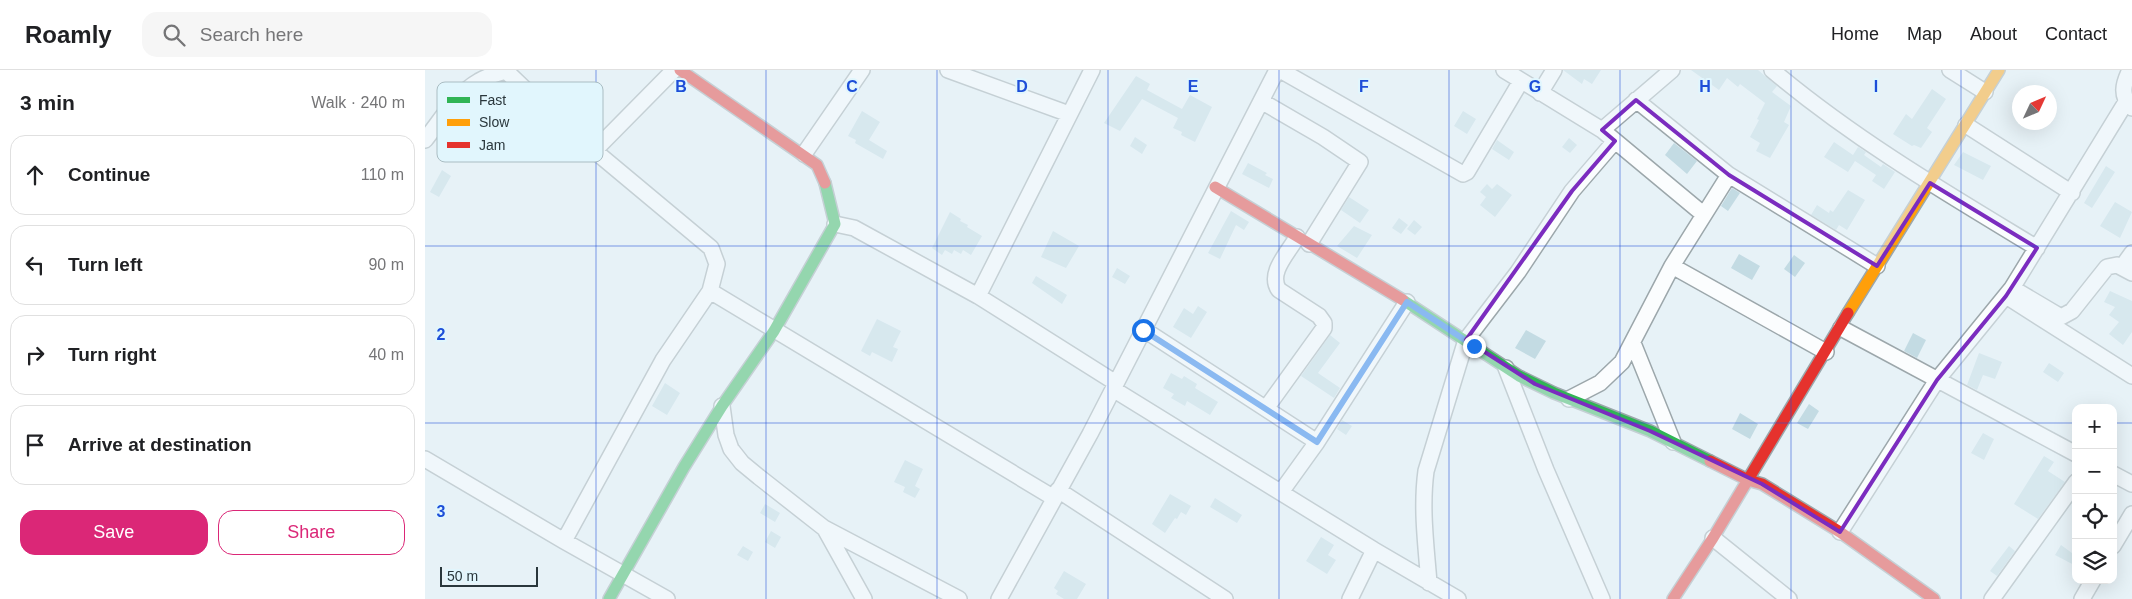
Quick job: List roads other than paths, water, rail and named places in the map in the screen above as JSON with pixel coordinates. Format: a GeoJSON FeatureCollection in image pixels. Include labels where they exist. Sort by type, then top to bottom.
{"type":"FeatureCollection","features":[{"type":"Feature","properties":{"kind":"street"},"geometry":{"type":"LineString","coordinates":[[477,82],[505,70],[517,82]]}},
{"type":"Feature","properties":{"kind":"street"},"geometry":{"type":"LineString","coordinates":[[603,142],[674,70]]}},
{"type":"Feature","properties":{"kind":"street"},"geometry":{"type":"LineString","coordinates":[[680,70],[804,154],[817,165],[824,176],[828,207],[835,224]]}},
{"type":"Feature","properties":{"kind":"street"},"geometry":{"type":"LineString","coordinates":[[804,154],[862,70]]}},
{"type":"Feature","properties":{"kind":"street"},"geometry":{"type":"LineString","coordinates":[[948,70],[1069,114]]}},
{"type":"Feature","properties":{"kind":"street"},"geometry":{"type":"LineString","coordinates":[[978,296],[1092,70]]}},
{"type":"Feature","properties":{"kind":"street"},"geometry":{"type":"LineString","coordinates":[[1504,70],[1602,130],[1703,214]]}},
{"type":"Feature","properties":{"kind":"street"},"geometry":{"type":"LineString","coordinates":[[1540,93],[1554,70]]}},
{"type":"Feature","properties":{"kind":"street"},"geometry":{"type":"LineString","coordinates":[[1602,130],[1672,70]]}},
{"type":"Feature","properties":{"kind":"street"},"geometry":{"type":"LineString","coordinates":[[1772,70],[1850,130],[1930,183],[2037,248]]}},
{"type":"Feature","properties":{"kind":"street"},"geometry":{"type":"LineString","coordinates":[[1950,70],[1985,92]]}},
{"type":"Feature","properties":{"kind":"street"},"geometry":{"type":"LineString","coordinates":[[1673,599],[1713,538],[1877,266],[1999,70]]}},
{"type":"Feature","properties":{"kind":"street"},"geometry":{"type":"LineString","coordinates":[[1840,532],[1937,380],[2009,292],[2129,105],[2123,82],[2130,70]]}},
{"type":"Feature","properties":{"kind":"street"},"geometry":{"type":"LineString","coordinates":[[1004,597],[1056,494],[1115,386],[1275,71],[1463,174],[1467,172],[1521,80]]}},
{"type":"Feature","properties":{"kind":"street"},"geometry":{"type":"LineString","coordinates":[[1635,100],[1729,175],[1877,266]]}},
{"type":"Feature","properties":{"kind":"street"},"geometry":{"type":"LineString","coordinates":[[1261,101],[1323,137],[1360,162],[1303,241],[1276,272],[1274,280],[1279,290],[1319,316],[1324,323],[1324,328],[1267,408]]}},
{"type":"Feature","properties":{"kind":"street"},"geometry":{"type":"LineString","coordinates":[[425,140],[437,124]]}},
{"type":"Feature","properties":{"kind":"street"},"geometry":{"type":"LineString","coordinates":[[1966,124],[2072,193]]}},
{"type":"Feature","properties":{"kind":"street"},"geometry":{"type":"LineString","coordinates":[[1429,583],[1423,516],[1423,492],[1426,471],[1466,340],[1518,272],[1572,191],[1615,141]]}},
{"type":"Feature","properties":{"kind":"street"},"geometry":{"type":"LineString","coordinates":[[563,541],[663,360],[710,291],[717,264],[711,248],[603,157]]}},
{"type":"Feature","properties":{"kind":"street"},"geometry":{"type":"LineString","coordinates":[[1569,399],[1600,383],[1622,362],[1672,266],[1729,175]]}},
{"type":"Feature","properties":{"kind":"street"},"geometry":{"type":"LineString","coordinates":[[1215,187],[1407,302],[1506,368],[1535,384],[1650,431],[1748,480],[1762,484],[1840,532],[1934,599]]}},
{"type":"Feature","properties":{"kind":"street"},"geometry":{"type":"LineString","coordinates":[[835,224],[854,228],[978,296],[1281,492],[1374,550],[1458,599]]}},
{"type":"Feature","properties":{"kind":"street"},"geometry":{"type":"LineString","coordinates":[[609,599],[722,406],[774,331],[835,224]]}},
{"type":"Feature","properties":{"kind":"street"},"geometry":{"type":"LineString","coordinates":[[2009,292],[2058,316],[2065,316],[2072,311],[2107,267],[2111,265],[2127,270],[2132,253]]}},
{"type":"Feature","properties":{"kind":"street"},"geometry":{"type":"LineString","coordinates":[[1672,266],[1825,352]]}},
{"type":"Feature","properties":{"kind":"street"},"geometry":{"type":"LineString","coordinates":[[710,291],[774,331],[1056,494],[1225,599]]}},
{"type":"Feature","properties":{"kind":"street"},"geometry":{"type":"LineString","coordinates":[[2009,292],[2132,376]]}},
{"type":"Feature","properties":{"kind":"street"},"geometry":{"type":"LineString","coordinates":[[1281,492],[1317,442],[1407,302]]}},
{"type":"Feature","properties":{"kind":"street"},"geometry":{"type":"LineString","coordinates":[[1841,328],[2072,452]]}},
{"type":"Feature","properties":{"kind":"street"},"geometry":{"type":"LineString","coordinates":[[1143,330],[1267,408],[1317,442]]}},
{"type":"Feature","properties":{"kind":"street"},"geometry":{"type":"LineString","coordinates":[[1633,343],[1673,442]]}},
{"type":"Feature","properties":{"kind":"street"},"geometry":{"type":"LineString","coordinates":[[1506,368],[1546,470],[1602,599]]}},
{"type":"Feature","properties":{"kind":"street"},"geometry":{"type":"LineString","coordinates":[[722,406],[731,449],[742,463],[825,528],[959,599]]}},
{"type":"Feature","properties":{"kind":"street"},"geometry":{"type":"LineString","coordinates":[[425,459],[563,541],[667,599]]}},
{"type":"Feature","properties":{"kind":"street"},"geometry":{"type":"LineString","coordinates":[[2117,476],[2132,484]]}},
{"type":"Feature","properties":{"kind":"street"},"geometry":{"type":"LineString","coordinates":[[1992,599],[2072,488]]}},
{"type":"Feature","properties":{"kind":"street"},"geometry":{"type":"LineString","coordinates":[[2117,539],[2132,514]]}},
{"type":"Feature","properties":{"kind":"street"},"geometry":{"type":"LineString","coordinates":[[825,528],[864,599]]}},
{"type":"Feature","properties":{"kind":"street"},"geometry":{"type":"LineString","coordinates":[[1713,538],[1789,599]]}},
{"type":"Feature","properties":{"kind":"street"},"geometry":{"type":"LineString","coordinates":[[1350,599],[1374,550]]}},
{"type":"Feature","properties":{"kind":"street"},"geometry":{"type":"LineString","coordinates":[[2082,599],[2091,584]]}}]}
